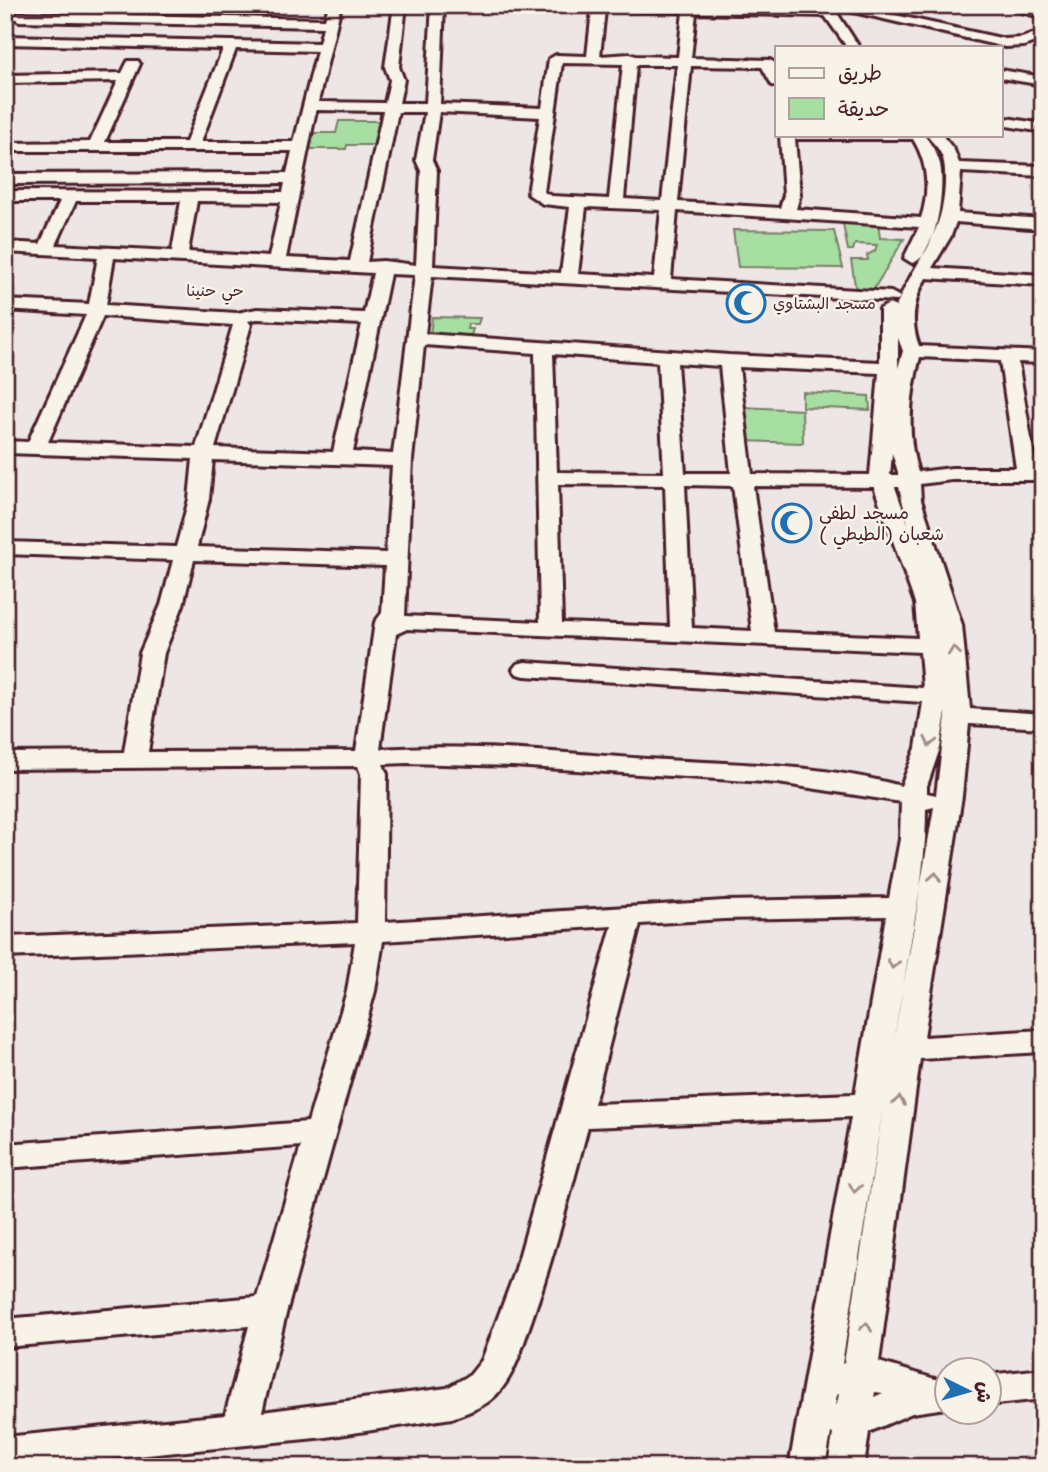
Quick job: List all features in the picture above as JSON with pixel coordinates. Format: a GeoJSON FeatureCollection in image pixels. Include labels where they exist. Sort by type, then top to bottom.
{"type":"FeatureCollection","features":[{"type":"Feature","properties":{"kind":"street"},"geometry":{"type":"LineString","coordinates":[[277,261],[291,178],[312,106],[335,5]]}},
{"type":"Feature","properties":{"kind":"street"},"geometry":{"type":"LineString","coordinates":[[358,265],[397,80],[392,66],[400,5]]}},
{"type":"Feature","properties":{"kind":"street"},"geometry":{"type":"LineString","coordinates":[[395,618],[402,460],[424,269],[429,171],[438,160],[438,5]]}},
{"type":"Feature","properties":{"kind":"street"},"geometry":{"type":"LineString","coordinates":[[438,108],[449,5]]}},
{"type":"Feature","properties":{"kind":"street"},"geometry":{"type":"LineString","coordinates":[[541,5],[839,8],[1005,43],[1024,42],[1043,34]]}},
{"type":"Feature","properties":{"kind":"street"},"geometry":{"type":"LineString","coordinates":[[725,5],[744,7]]}},
{"type":"Feature","properties":{"kind":"street"},"geometry":{"type":"LineString","coordinates":[[1004,5],[1043,14]]}},
{"type":"Feature","properties":{"kind":"street"},"geometry":{"type":"LineString","coordinates":[[593,58],[599,6]]}},
{"type":"Feature","properties":{"kind":"street"},"geometry":{"type":"LineString","coordinates":[[662,284],[689,7]]}},
{"type":"Feature","properties":{"kind":"street"},"geometry":{"type":"LineString","coordinates":[[839,8],[853,46]]}},
{"type":"Feature","properties":{"kind":"street"},"geometry":{"type":"LineString","coordinates":[[839,8],[866,46]]}},
{"type":"Feature","properties":{"kind":"street"},"geometry":{"type":"LineString","coordinates":[[8,58],[10,40],[20,11],[331,23]]}},
{"type":"Feature","properties":{"kind":"street"},"geometry":{"type":"LineString","coordinates":[[10,40],[324,47]]}},
{"type":"Feature","properties":{"kind":"street"},"geometry":{"type":"LineString","coordinates":[[96,146],[129,77],[140,44]]}},
{"type":"Feature","properties":{"kind":"street"},"geometry":{"type":"LineString","coordinates":[[191,146],[231,46]]}},
{"type":"Feature","properties":{"kind":"street"},"geometry":{"type":"LineString","coordinates":[[615,204],[630,58]]}},
{"type":"Feature","properties":{"kind":"street"},"geometry":{"type":"LineString","coordinates":[[775,77],[771,66],[765,63],[630,58],[556,59],[536,194],[546,201],[1043,225]]}},
{"type":"Feature","properties":{"kind":"street"},"geometry":{"type":"LineString","coordinates":[[1002,74],[1043,81]]}},
{"type":"Feature","properties":{"kind":"street"},"geometry":{"type":"LineString","coordinates":[[5,79],[129,77]]}},
{"type":"Feature","properties":{"kind":"street"},"geometry":{"type":"LineString","coordinates":[[312,106],[549,113]]}},
{"type":"Feature","properties":{"kind":"street"},"geometry":{"type":"LineString","coordinates":[[1002,121],[1043,128]]}},
{"type":"Feature","properties":{"kind":"street"},"geometry":{"type":"LineString","coordinates":[[787,212],[792,194],[788,136]]}},
{"type":"Feature","properties":{"kind":"street"},"geometry":{"type":"LineString","coordinates":[[807,1467],[914,839],[914,787],[933,730],[936,696],[933,646],[920,582],[881,475],[905,332],[905,307],[909,293],[943,236],[933,201],[933,165],[928,150],[918,136]]}},
{"type":"Feature","properties":{"kind":"street"},"geometry":{"type":"LineString","coordinates":[[846,1467],[907,1049],[949,794],[958,716],[951,625],[911,500],[908,474],[900,446],[905,377],[888,313],[891,297],[940,220],[953,167],[947,150],[935,136]]}},
{"type":"Feature","properties":{"kind":"street"},"geometry":{"type":"LineString","coordinates":[[5,147],[301,146]]}},
{"type":"Feature","properties":{"kind":"street"},"geometry":{"type":"LineString","coordinates":[[953,167],[1043,171]]}},
{"type":"Feature","properties":{"kind":"street"},"geometry":{"type":"LineString","coordinates":[[5,179],[291,178]]}},
{"type":"Feature","properties":{"kind":"street"},"geometry":{"type":"LineString","coordinates":[[5,196],[288,197]]}},
{"type":"Feature","properties":{"kind":"street"},"geometry":{"type":"LineString","coordinates":[[46,249],[71,196]]}},
{"type":"Feature","properties":{"kind":"street"},"geometry":{"type":"LineString","coordinates":[[179,256],[190,197]]}},
{"type":"Feature","properties":{"kind":"street"},"geometry":{"type":"LineString","coordinates":[[569,279],[579,202]]}},
{"type":"Feature","properties":{"kind":"street"},"geometry":{"type":"LineString","coordinates":[[5,247],[891,297]]}},
{"type":"Feature","properties":{"kind":"street"},"geometry":{"type":"LineString","coordinates":[[36,447],[97,309],[107,253]]}},
{"type":"Feature","properties":{"kind":"street"},"geometry":{"type":"LineString","coordinates":[[342,458],[383,267]]}},
{"type":"Feature","properties":{"kind":"street"},"geometry":{"type":"LineString","coordinates":[[922,273],[1043,280]]}},
{"type":"Feature","properties":{"kind":"street"},"geometry":{"type":"LineString","coordinates":[[5,306],[237,318],[257,314],[370,319]]}},
{"type":"Feature","properties":{"kind":"street"},"geometry":{"type":"LineString","coordinates":[[137,754],[152,653],[172,605],[185,555],[199,499],[204,452],[242,325],[237,318]]}},
{"type":"Feature","properties":{"kind":"street"},"geometry":{"type":"LineString","coordinates":[[415,339],[729,361],[901,354],[1043,358]]}},
{"type":"Feature","properties":{"kind":"street"},"geometry":{"type":"LineString","coordinates":[[544,347],[551,628]]}},
{"type":"Feature","properties":{"kind":"street"},"geometry":{"type":"LineString","coordinates":[[547,478],[742,479],[908,474],[1035,474],[1008,356]]}},
{"type":"Feature","properties":{"kind":"street"},"geometry":{"type":"LineString","coordinates":[[667,357],[680,561],[681,634]]}},
{"type":"Feature","properties":{"kind":"street"},"geometry":{"type":"LineString","coordinates":[[729,361],[764,639]]}},
{"type":"Feature","properties":{"kind":"street"},"geometry":{"type":"LineString","coordinates":[[5,447],[402,460]]}},
{"type":"Feature","properties":{"kind":"street"},"geometry":{"type":"LineString","coordinates":[[5,548],[397,560]]}},
{"type":"Feature","properties":{"kind":"street"},"geometry":{"type":"LineString","coordinates":[[240,1428],[270,1310],[361,991],[371,932],[386,622],[395,618],[933,646]]}},
{"type":"Feature","properties":{"kind":"street"},"geometry":{"type":"LineString","coordinates":[[525,669],[936,696]]}},
{"type":"Feature","properties":{"kind":"street"},"geometry":{"type":"LineString","coordinates":[[958,716],[1043,720]]}},
{"type":"Feature","properties":{"kind":"street"},"geometry":{"type":"LineString","coordinates":[[5,751],[572,761],[778,775],[883,789],[914,787],[932,802],[949,794]]}},
{"type":"Feature","properties":{"kind":"street"},"geometry":{"type":"LineString","coordinates":[[5,761],[137,754]]}},
{"type":"Feature","properties":{"kind":"street"},"geometry":{"type":"LineString","coordinates":[[5,947],[371,932],[724,909],[903,907]]}},
{"type":"Feature","properties":{"kind":"street"},"geometry":{"type":"LineString","coordinates":[[24,1458],[240,1428],[326,1421],[452,1403],[482,1386],[494,1371],[504,1350],[527,1285],[576,1116],[628,916]]}},
{"type":"Feature","properties":{"kind":"street"},"geometry":{"type":"LineString","coordinates":[[907,1049],[1043,1041]]}},
{"type":"Feature","properties":{"kind":"street"},"geometry":{"type":"LineString","coordinates":[[576,1116],[869,1105]]}},
{"type":"Feature","properties":{"kind":"street"},"geometry":{"type":"LineString","coordinates":[[5,1156],[320,1133]]}},
{"type":"Feature","properties":{"kind":"street"},"geometry":{"type":"LineString","coordinates":[[5,1333],[270,1310]]}},
{"type":"Feature","properties":{"kind":"street"},"geometry":{"type":"LineString","coordinates":[[820,1397],[846,1377],[859,1376],[897,1379],[932,1390]]}},
{"type":"Feature","properties":{"kind":"street"},"geometry":{"type":"LineString","coordinates":[[1002,1389],[1043,1384]]}},
{"type":"Feature","properties":{"kind":"street"},"geometry":{"type":"LineString","coordinates":[[820,1397],[840,1420],[853,1421],[875,1415],[899,1402],[932,1395]]}},
{"type":"Feature","properties":{"kind":"green space"},"geometry":{"type":"Polygon","coordinates":[[[339,121],[383,121],[378,145],[347,145],[346,149],[310,149],[314,133],[336,133],[339,121]]]}},
{"type":"Feature","properties":{"kind":"green space"},"geometry":{"type":"Polygon","coordinates":[[[842,219],[878,221],[880,238],[904,239],[872,292],[856,291],[851,260],[868,260],[867,255],[875,251],[877,245],[855,244],[853,250],[848,250],[842,219]]]}},
{"type":"Feature","properties":{"kind":"green space"},"geometry":{"type":"Polygon","coordinates":[[[733,230],[834,231],[843,268],[738,267],[733,230]]]}},
{"type":"Feature","properties":{"kind":"green space"},"geometry":{"type":"Polygon","coordinates":[[[432,317],[480,318],[478,324],[468,324],[467,329],[473,329],[470,338],[430,337],[432,317]]]}},
{"type":"Feature","properties":{"kind":"green space"},"geometry":{"type":"Polygon","coordinates":[[[802,392],[869,396],[870,410],[802,407],[802,392]]]}},
{"type":"Feature","properties":{"kind":"green space"},"geometry":{"type":"Polygon","coordinates":[[[743,407],[802,410],[803,443],[742,441],[743,407]]]}},
{"type":"Feature","properties":{"kind":"place","name":"مسجد البشتاوي"},"geometry":{"type":"Point","coordinates":[746,303]}},
{"type":"Feature","properties":{"kind":"place","name":"مسجد لطفي شعبان (الطيطي )"},"geometry":{"type":"Point","coordinates":[792,523]}},
{"type":"Feature","properties":{"kind":"district","name":"حي حنينا"},"geometry":{"type":"Point","coordinates":[215,290]}}]}
